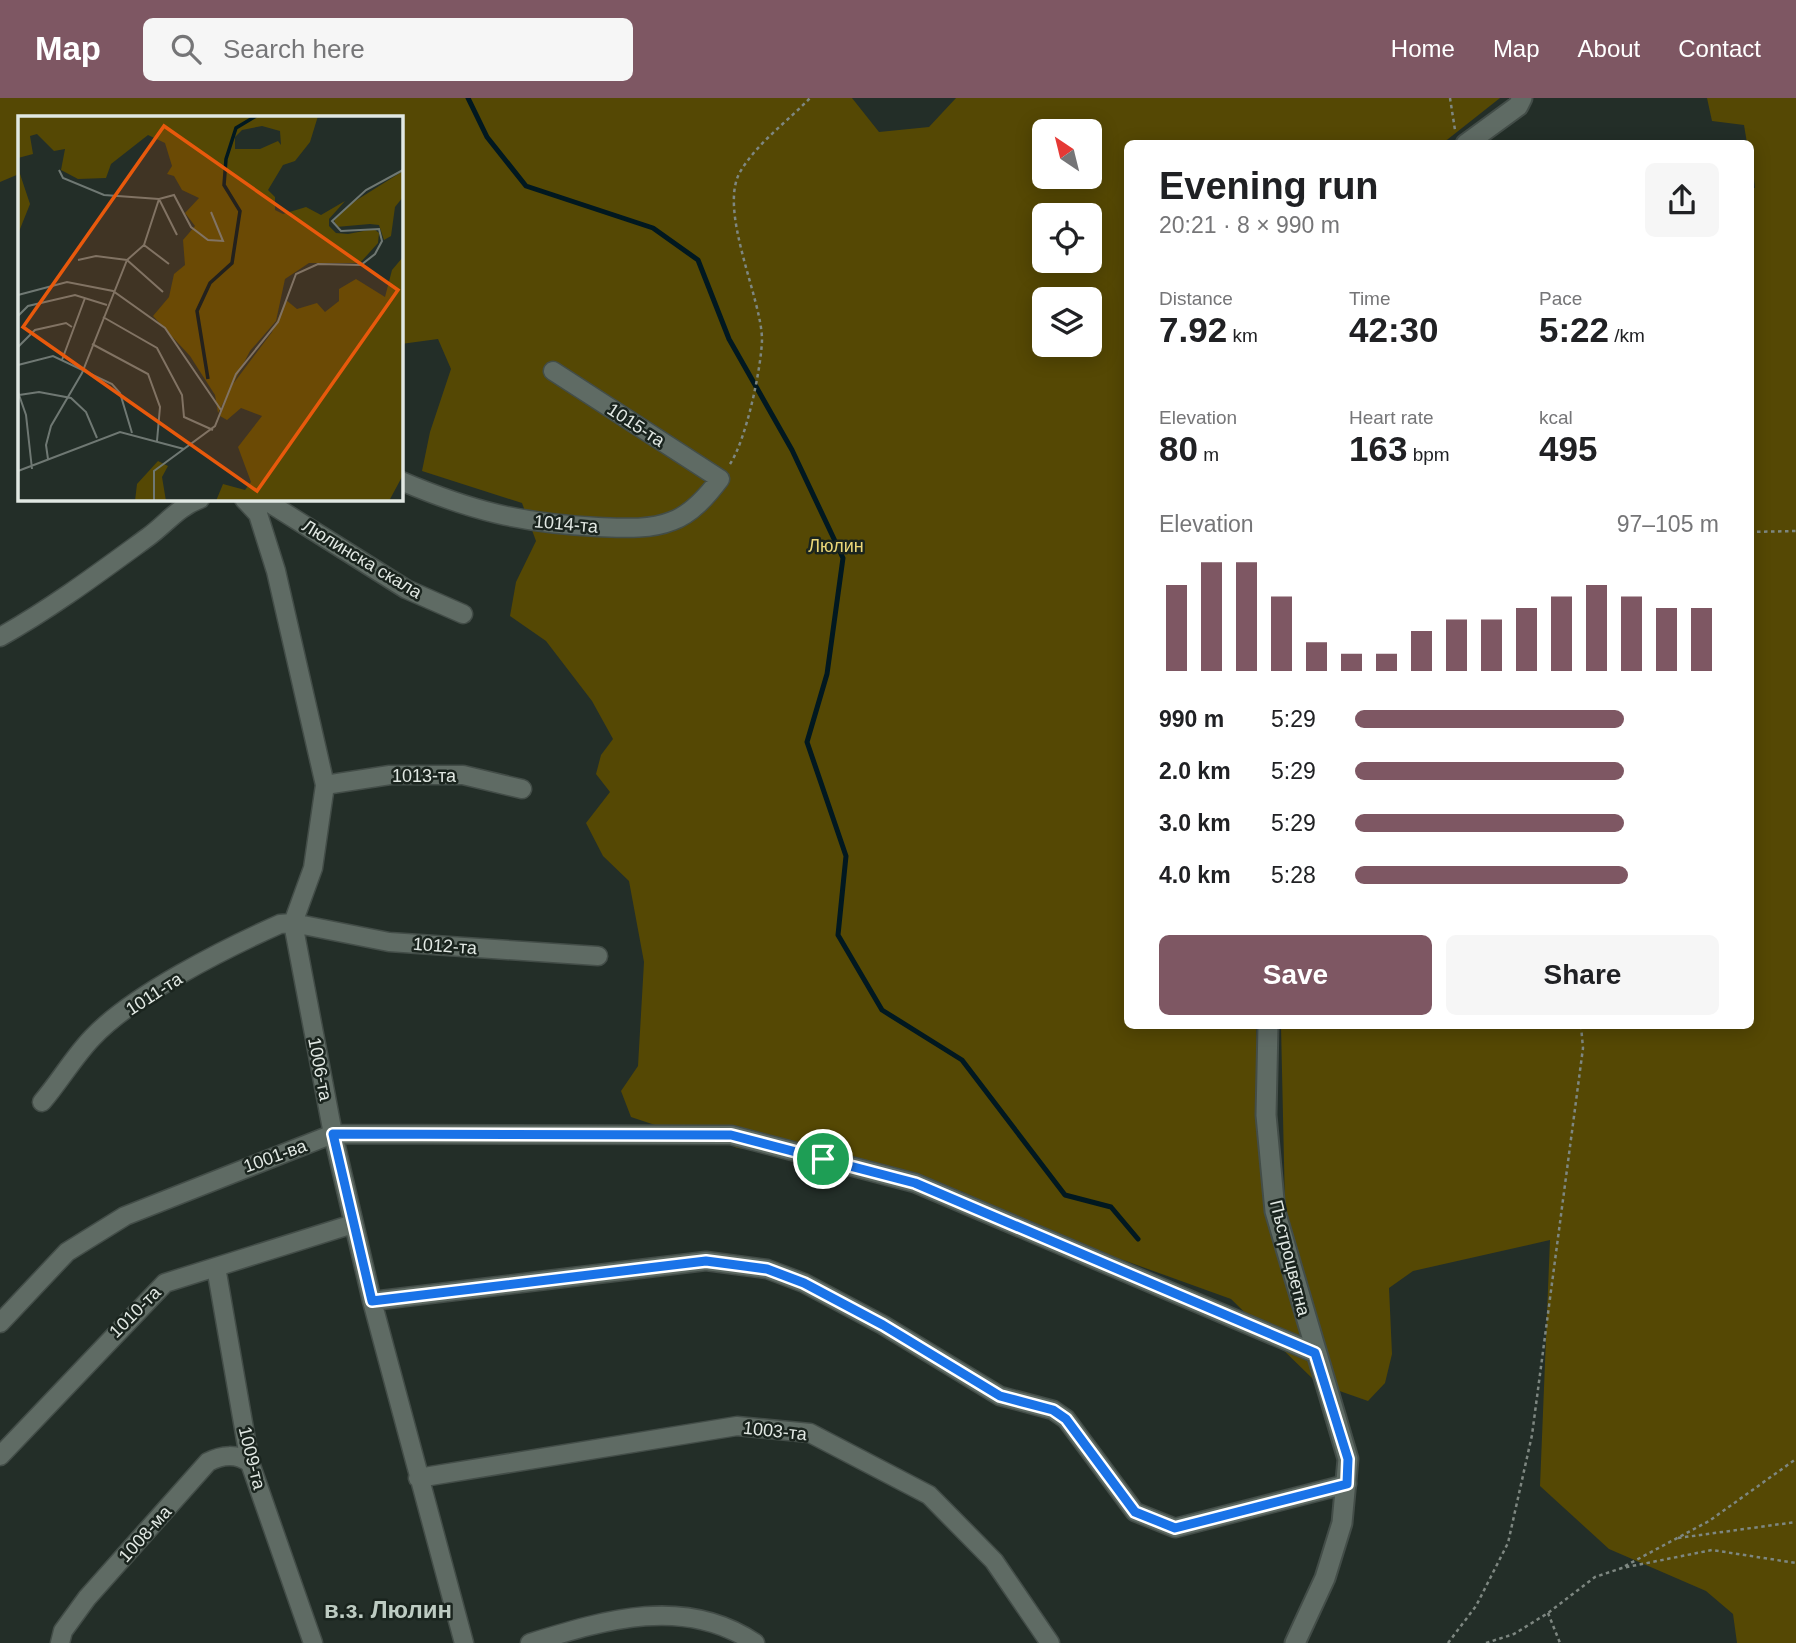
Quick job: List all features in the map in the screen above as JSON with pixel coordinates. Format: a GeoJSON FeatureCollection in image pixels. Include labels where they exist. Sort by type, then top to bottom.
{"type":"FeatureCollection","features":[{"type":"Feature","properties":{"kind":"street"},"geometry":{"type":"LineString","coordinates":[[1463,140],[1518,106],[1522,98]]}},
{"type":"Feature","properties":{"kind":"street","name":"1015-та"},"geometry":{"type":"LineString","coordinates":[[552,371],[720,479]]}},
{"type":"Feature","properties":{"kind":"street","name":"1014-та"},"geometry":{"type":"LineString","coordinates":[[402,481],[453,503],[505,518],[608,527],[641,527],[673,521],[703,501],[720,479]]}},
{"type":"Feature","properties":{"kind":"street"},"geometry":{"type":"LineString","coordinates":[[0,637],[34,618],[152,534],[182,505],[197,500]]}},
{"type":"Feature","properties":{"kind":"street"},"geometry":{"type":"LineString","coordinates":[[245,500],[258,514],[276,571],[325,785],[313,868],[293,923]]}},
{"type":"Feature","properties":{"kind":"street","name":"Люлинска скала"},"geometry":{"type":"LineString","coordinates":[[265,500],[406,589],[463,614]]}},
{"type":"Feature","properties":{"kind":"street","name":"1013-та"},"geometry":{"type":"LineString","coordinates":[[325,785],[390,775],[463,775],[522,789]]}},
{"type":"Feature","properties":{"kind":"street","name":"1012-та"},"geometry":{"type":"LineString","coordinates":[[293,923],[389,942],[598,956]]}},
{"type":"Feature","properties":{"kind":"street","name":"1011-та"},"geometry":{"type":"LineString","coordinates":[[42,1102],[93,1036],[133,1006],[164,985],[260,933],[280,924],[293,923]]}},
{"type":"Feature","properties":{"kind":"street","name":"1006-та"},"geometry":{"type":"LineString","coordinates":[[293,923],[353,1224],[418,1478],[464,1643]]}},
{"type":"Feature","properties":{"kind":"street","name":"Пъстроцветна"},"geometry":{"type":"LineString","coordinates":[[1268,1029],[1266,1115],[1275,1211],[1348,1459],[1342,1523],[1325,1578],[1295,1643]]}},
{"type":"Feature","properties":{"kind":"street","name":"1001-ва"},"geometry":{"type":"LineString","coordinates":[[0,1323],[67,1252],[125,1216],[202,1183],[333,1134],[731,1135],[915,1183],[1315,1353]]}},
{"type":"Feature","properties":{"kind":"street","name":"1010-та"},"geometry":{"type":"LineString","coordinates":[[0,1456],[155,1291],[178,1277],[353,1224]]}},
{"type":"Feature","properties":{"kind":"street"},"geometry":{"type":"LineString","coordinates":[[372,1301],[706,1261],[767,1269],[804,1283],[883,1325],[1000,1396],[1053,1410],[1066,1419],[1135,1512],[1153,1521],[1175,1528],[1347,1484]]}},
{"type":"Feature","properties":{"kind":"street","name":"1009-та"},"geometry":{"type":"LineString","coordinates":[[216,1266],[250,1463],[313,1643]]}},
{"type":"Feature","properties":{"kind":"street","name":"1003-та"},"geometry":{"type":"LineString","coordinates":[[418,1478],[737,1426],[810,1433],[929,1495],[994,1561],[1050,1643]]}},
{"type":"Feature","properties":{"kind":"street","name":"1008-ма"},"geometry":{"type":"LineString","coordinates":[[60,1643],[63,1631],[87,1598],[208,1462],[227,1456],[244,1458],[250,1463]]}},
{"type":"Feature","properties":{"kind":"street"},"geometry":{"type":"LineString","coordinates":[[530,1643],[591,1624],[663,1613],[716,1623],[755,1643]]}},
{"type":"Feature","properties":{"kind":"path"},"geometry":{"type":"LineString","coordinates":[[720,479],[741,446],[762,339],[743,258],[734,200],[739,174],[759,148],[810,98]]}},
{"type":"Feature","properties":{"kind":"path"},"geometry":{"type":"LineString","coordinates":[[1450,98],[1461,140]]}},
{"type":"Feature","properties":{"kind":"path"},"geometry":{"type":"LineString","coordinates":[[1754,532],[1796,531]]}},
{"type":"Feature","properties":{"kind":"path"},"geometry":{"type":"LineString","coordinates":[[1448,1643],[1476,1606],[1508,1543],[1532,1435],[1583,1048],[1581,1029]]}},
{"type":"Feature","properties":{"kind":"path"},"geometry":{"type":"LineString","coordinates":[[1622,1568],[1709,1521],[1796,1459]]}},
{"type":"Feature","properties":{"kind":"path"},"geometry":{"type":"LineString","coordinates":[[1673,1539],[1796,1522]]}},
{"type":"Feature","properties":{"kind":"path"},"geometry":{"type":"LineString","coordinates":[[1486,1643],[1514,1634],[1548,1613],[1595,1577],[1622,1568],[1712,1550],[1796,1563]]}},
{"type":"Feature","properties":{"kind":"path"},"geometry":{"type":"LineString","coordinates":[[1548,1613],[1560,1643]]}},
{"type":"Feature","properties":{"kind":"green space","name":"Люлин"},"geometry":{"type":"Polygon","coordinates":[[[0,98],[852,98],[879,132],[929,127],[956,98],[1500,98],[1447,140],[1124,140],[1124,1029],[1256,1029],[1265,1193],[1287,1288],[1315,1381],[1231,1299],[1123,1260],[1062,1248],[963,1192],[874,1163],[737,1148],[691,1127],[661,1127],[631,1117],[621,1091],[638,1066],[644,962],[629,881],[603,856],[586,823],[610,792],[596,774],[601,755],[613,739],[592,701],[546,641],[510,616],[516,582],[536,541],[522,503],[422,471],[430,432],[451,369],[438,339],[402,344],[402,116],[18,116],[18,174],[0,182],[0,98]]]}},
{"type":"Feature","properties":{"kind":"green space"},"geometry":{"type":"Polygon","coordinates":[[[1707,98],[1796,98],[1796,1643],[1737,1643],[1733,1614],[1706,1591],[1609,1549],[1540,1486],[1550,1240],[1413,1271],[1389,1288],[1392,1354],[1385,1383],[1368,1401],[1331,1388],[1285,1207],[1281,1029],[1754,1029],[1754,140],[1746,140],[1744,125],[1712,121],[1707,98]]]}},
{"type":"Feature","properties":{"kind":"waterway"},"geometry":{"type":"LineString","coordinates":[[468,98],[487,137],[526,186],[653,228],[698,260],[729,339],[792,450],[843,558],[827,674],[807,742],[846,856],[838,935],[882,1010],[962,1060],[1065,1195],[1111,1207],[1138,1239]]}},
{"type":"Feature","properties":{"kind":"district","name":"в.з. Люлин"},"geometry":{"type":"Point","coordinates":[388,1609]}},
{"type":"Feature","properties":{"kind":"route"},"geometry":{"type":"LineString","coordinates":[[333,1134],[731,1135],[823,1159],[915,1183],[1315,1353],[1348,1459],[1347,1484],[1175,1528],[1153,1521],[1135,1512],[1105,1467],[1066,1419],[1053,1410],[1000,1396],[883,1325],[804,1283],[767,1269],[706,1261],[372,1301],[333,1134]]}}]}
